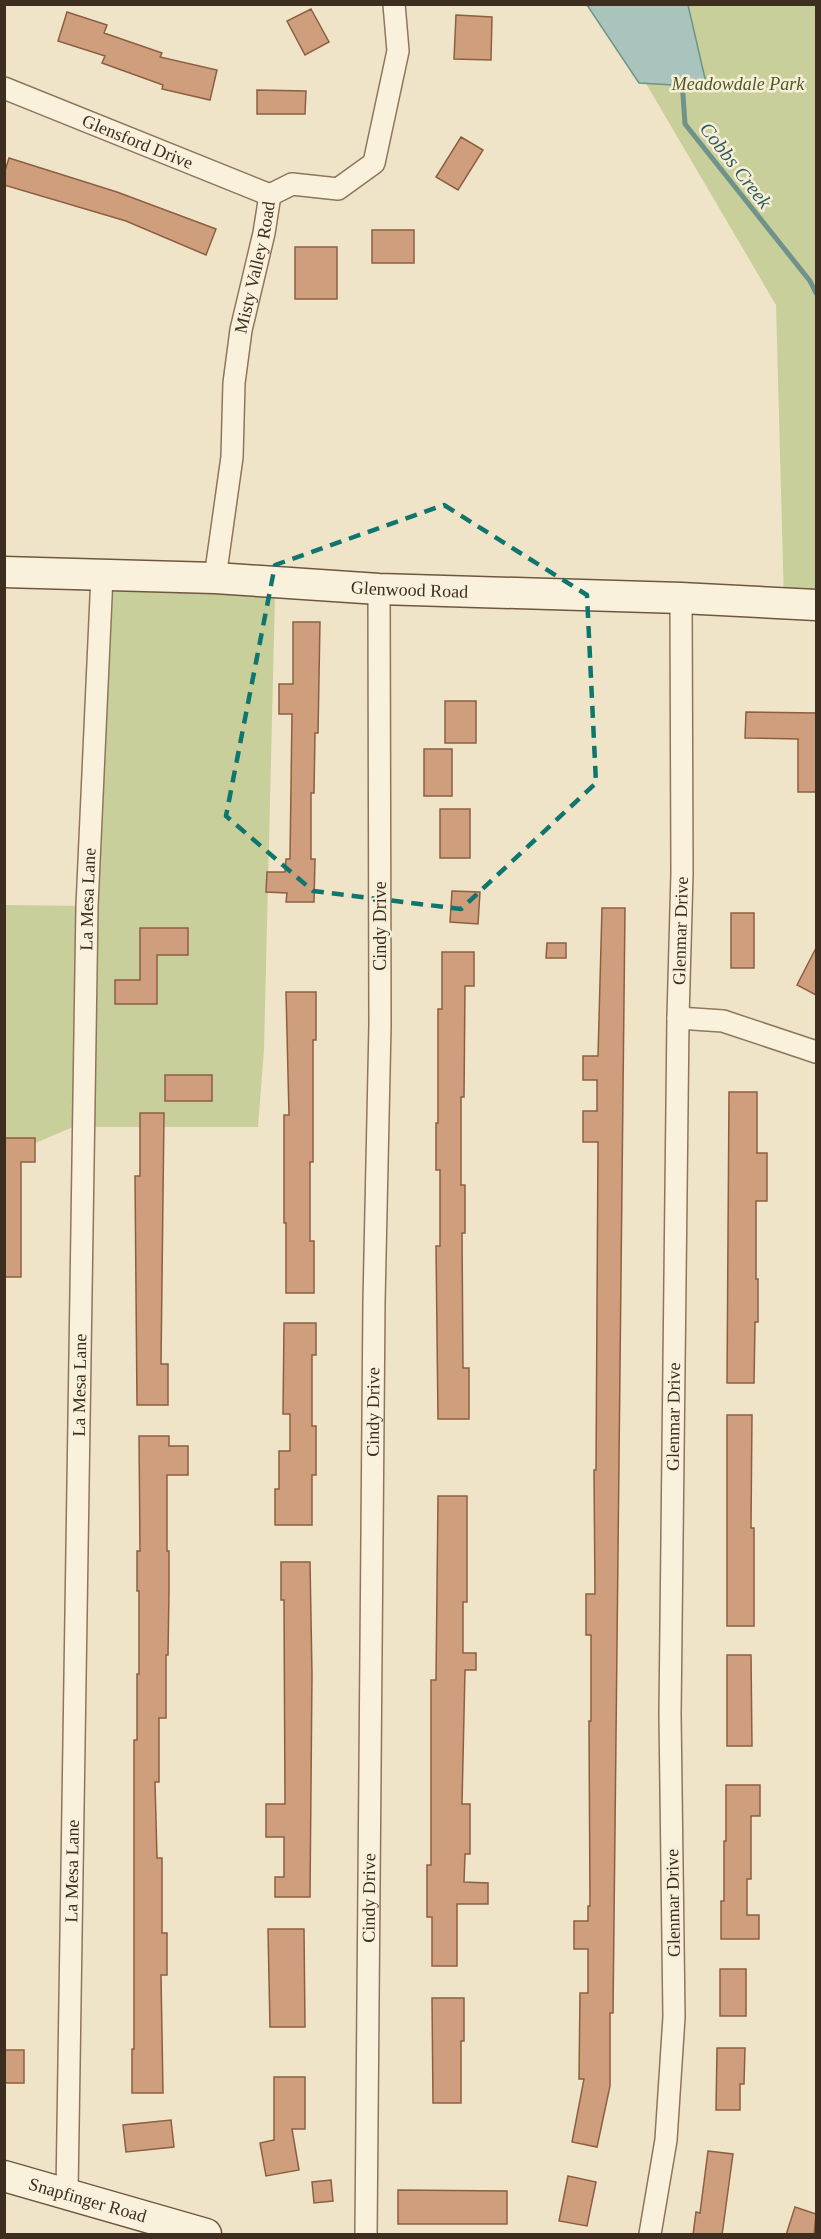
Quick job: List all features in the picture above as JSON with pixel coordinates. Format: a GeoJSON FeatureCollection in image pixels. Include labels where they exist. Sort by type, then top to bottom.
{"type":"FeatureCollection","features":[{"type":"Feature","properties":{"kind":"main road","name":"Glenwood Road"},"geometry":{"type":"LineString","coordinates":[[4,572],[215,578],[379,589],[681,598],[816,605]]}},
{"type":"Feature","properties":{"kind":"main road","name":"Snapfinger Road"},"geometry":{"type":"LineString","coordinates":[[4,2176],[206,2235]]}},
{"type":"Feature","properties":{"kind":"street","name":"Misty Valley Road"},"geometry":{"type":"LineString","coordinates":[[215,578],[232,457],[234,383],[241,330],[264,233],[270,195],[292,184],[338,189],[374,164],[398,51],[394,4]]}},
{"type":"Feature","properties":{"kind":"street","name":"Glensford Drive"},"geometry":{"type":"LineString","coordinates":[[4,88],[270,195]]}},
{"type":"Feature","properties":{"kind":"street","name":"La Mesa Lane"},"geometry":{"type":"LineString","coordinates":[[67,2193],[87,906],[102,575]]}},
{"type":"Feature","properties":{"kind":"street","name":"Cindy Drive"},"geometry":{"type":"LineString","coordinates":[[366,2235],[374,1302],[380,1025],[379,589]]}},
{"type":"Feature","properties":{"kind":"street","name":"Glenmar Drive"},"geometry":{"type":"LineString","coordinates":[[650,2235],[666,2140],[674,2017],[670,1714],[678,1018],[682,873],[681,598]]}},
{"type":"Feature","properties":{"kind":"street"},"geometry":{"type":"LineString","coordinates":[[678,1018],[723,1021],[816,1052]]}},
{"type":"Feature","properties":{"kind":"highlighted area"},"geometry":{"type":"Polygon","coordinates":[[[444,505],[587,595],[596,783],[461,909],[313,891],[226,816],[275,565],[444,505]]]}},
{"type":"Feature","properties":{"kind":"green space","name":"Meadowdale Park"},"geometry":{"type":"Polygon","coordinates":[[[651,5],[816,5],[816,604],[784,603],[776,305],[641,75],[651,5]]]}},
{"type":"Feature","properties":{"kind":"green space"},"geometry":{"type":"Polygon","coordinates":[[[105,583],[275,595],[264,1050],[258,1127],[73,1127],[5,1156],[5,905],[87,906],[105,583]]]}},
{"type":"Feature","properties":{"kind":"water"},"geometry":{"type":"Polygon","coordinates":[[[587,5],[688,5],[707,87],[639,83],[587,5]]]}},
{"type":"Feature","properties":{"kind":"building"},"geometry":{"type":"Polygon","coordinates":[[[311,9],[329,42],[305,55],[287,21],[311,9]]]}},
{"type":"Feature","properties":{"kind":"building"},"geometry":{"type":"Polygon","coordinates":[[[67,12],[107,25],[104,33],[162,53],[160,57],[217,70],[210,100],[162,89],[163,85],[102,63],[105,56],[58,41],[67,12]]]}},
{"type":"Feature","properties":{"kind":"building"},"geometry":{"type":"Polygon","coordinates":[[[456,15],[492,17],[491,60],[454,59],[456,15]]]}},
{"type":"Feature","properties":{"kind":"building"},"geometry":{"type":"Polygon","coordinates":[[[257,90],[306,91],[305,114],[257,114],[257,90]]]}},
{"type":"Feature","properties":{"kind":"building"},"geometry":{"type":"Polygon","coordinates":[[[461,137],[483,150],[458,190],[436,177],[461,137]]]}},
{"type":"Feature","properties":{"kind":"building"},"geometry":{"type":"Polygon","coordinates":[[[9,158],[117,192],[216,229],[206,255],[126,221],[4,185],[4,174],[9,158]]]}},
{"type":"Feature","properties":{"kind":"building"},"geometry":{"type":"Polygon","coordinates":[[[372,230],[414,230],[414,263],[372,263],[372,230]]]}},
{"type":"Feature","properties":{"kind":"building"},"geometry":{"type":"Polygon","coordinates":[[[295,247],[337,247],[337,299],[295,299],[295,247]]]}},
{"type":"Feature","properties":{"kind":"building"},"geometry":{"type":"Polygon","coordinates":[[[293,622],[320,622],[318,733],[315,733],[314,793],[311,793],[311,859],[315,859],[314,902],[286,902],[287,893],[266,892],[267,872],[285,872],[286,859],[290,859],[292,714],[279,714],[279,684],[293,684],[293,622]]]}},
{"type":"Feature","properties":{"kind":"building"},"geometry":{"type":"Polygon","coordinates":[[[445,701],[476,701],[476,743],[445,743],[445,701]]]}},
{"type":"Feature","properties":{"kind":"building"},"geometry":{"type":"Polygon","coordinates":[[[746,712],[816,713],[816,792],[798,792],[798,739],[745,738],[746,712]]]}},
{"type":"Feature","properties":{"kind":"building"},"geometry":{"type":"Polygon","coordinates":[[[424,749],[452,749],[452,796],[424,796],[424,749]]]}},
{"type":"Feature","properties":{"kind":"building"},"geometry":{"type":"Polygon","coordinates":[[[440,809],[470,809],[470,858],[440,858],[440,809]]]}},
{"type":"Feature","properties":{"kind":"building"},"geometry":{"type":"Polygon","coordinates":[[[452,891],[480,892],[478,924],[450,922],[452,891]]]}},
{"type":"Feature","properties":{"kind":"building"},"geometry":{"type":"Polygon","coordinates":[[[602,908],[625,908],[613,2013],[610,2013],[610,2086],[597,2147],[572,2142],[584,2079],[579,2079],[580,1993],[588,1993],[588,1949],[574,1949],[574,1921],[588,1921],[588,1906],[590,1906],[591,1635],[586,1635],[586,1594],[595,1594],[594,1470],[596,1470],[598,1142],[583,1142],[583,1111],[597,1111],[597,1080],[583,1080],[583,1056],[598,1056],[602,908]]]}},
{"type":"Feature","properties":{"kind":"building"},"geometry":{"type":"Polygon","coordinates":[[[731,913],[754,913],[754,968],[731,968],[731,913]]]}},
{"type":"Feature","properties":{"kind":"building"},"geometry":{"type":"Polygon","coordinates":[[[140,928],[188,928],[188,955],[157,955],[157,1004],[115,1004],[115,980],[140,980],[140,928]]]}},
{"type":"Feature","properties":{"kind":"building"},"geometry":{"type":"Polygon","coordinates":[[[547,943],[566,943],[566,958],[546,958],[547,943]]]}},
{"type":"Feature","properties":{"kind":"building"},"geometry":{"type":"Polygon","coordinates":[[[816,948],[816,995],[797,985],[816,948]]]}},
{"type":"Feature","properties":{"kind":"building"},"geometry":{"type":"Polygon","coordinates":[[[442,952],[474,952],[474,986],[465,986],[464,1097],[461,1097],[461,1185],[465,1185],[465,1233],[462,1233],[463,1368],[469,1368],[469,1419],[438,1419],[436,1246],[440,1246],[440,1170],[436,1170],[436,1123],[438,1123],[438,1009],[442,1009],[442,952]]]}},
{"type":"Feature","properties":{"kind":"building"},"geometry":{"type":"Polygon","coordinates":[[[286,992],[316,992],[316,1040],[313,1040],[313,1162],[310,1162],[310,1241],[314,1241],[314,1293],[286,1293],[284,1115],[289,1115],[286,992]]]}},
{"type":"Feature","properties":{"kind":"building"},"geometry":{"type":"Polygon","coordinates":[[[165,1075],[212,1075],[212,1101],[165,1101],[165,1075]]]}},
{"type":"Feature","properties":{"kind":"building"},"geometry":{"type":"Polygon","coordinates":[[[729,1092],[757,1092],[757,1153],[767,1153],[767,1201],[756,1201],[758,1322],[755,1322],[754,1383],[727,1383],[729,1092]]]}},
{"type":"Feature","properties":{"kind":"building"},"geometry":{"type":"Polygon","coordinates":[[[140,1113],[164,1113],[161,1364],[168,1364],[168,1405],[137,1405],[135,1176],[140,1176],[140,1113]]]}},
{"type":"Feature","properties":{"kind":"building"},"geometry":{"type":"Polygon","coordinates":[[[4,1138],[35,1138],[35,1162],[21,1162],[21,1277],[4,1277],[4,1138]]]}},
{"type":"Feature","properties":{"kind":"building"},"geometry":{"type":"Polygon","coordinates":[[[284,1323],[316,1323],[316,1355],[312,1355],[312,1426],[316,1426],[316,1475],[312,1475],[312,1525],[275,1525],[275,1489],[279,1489],[279,1451],[290,1451],[290,1414],[283,1414],[284,1323]]]}},
{"type":"Feature","properties":{"kind":"building"},"geometry":{"type":"Polygon","coordinates":[[[727,1415],[752,1415],[751,1528],[754,1528],[754,1626],[727,1626],[727,1415]]]}},
{"type":"Feature","properties":{"kind":"building"},"geometry":{"type":"Polygon","coordinates":[[[139,1436],[169,1436],[169,1446],[188,1446],[188,1475],[167,1475],[169,1591],[166,1718],[159,1718],[159,1782],[155,1782],[157,1858],[162,1858],[162,1933],[167,1933],[167,1975],[161,1975],[163,2093],[132,2093],[134,1740],[137,1740],[137,1674],[139,1674],[137,1551],[140,1551],[139,1436]]]}},
{"type":"Feature","properties":{"kind":"building"},"geometry":{"type":"Polygon","coordinates":[[[438,1496],[467,1496],[467,1602],[463,1602],[463,1653],[476,1653],[476,1670],[465,1670],[462,1804],[470,1804],[470,1854],[465,1854],[464,1882],[488,1883],[488,1904],[457,1904],[457,1966],[432,1966],[432,1917],[427,1917],[427,1865],[431,1865],[431,1680],[436,1680],[438,1496]]]}},
{"type":"Feature","properties":{"kind":"building"},"geometry":{"type":"Polygon","coordinates":[[[281,1562],[310,1562],[312,1674],[310,1897],[275,1897],[275,1877],[284,1877],[284,1837],[266,1837],[266,1804],[285,1804],[284,1600],[281,1600],[281,1562]]]}},
{"type":"Feature","properties":{"kind":"building"},"geometry":{"type":"Polygon","coordinates":[[[727,1655],[751,1655],[752,1746],[727,1746],[727,1655]]]}},
{"type":"Feature","properties":{"kind":"building"},"geometry":{"type":"Polygon","coordinates":[[[726,1785],[760,1785],[760,1816],[751,1816],[751,1879],[747,1879],[747,1915],[759,1915],[759,1939],[721,1939],[721,1901],[724,1901],[724,1841],[726,1841],[726,1785]]]}},
{"type":"Feature","properties":{"kind":"building"},"geometry":{"type":"Polygon","coordinates":[[[268,1929],[304,1929],[305,2027],[270,2027],[268,1929]]]}},
{"type":"Feature","properties":{"kind":"building"},"geometry":{"type":"Polygon","coordinates":[[[720,1969],[746,1969],[746,2016],[720,2016],[720,1969]]]}},
{"type":"Feature","properties":{"kind":"building"},"geometry":{"type":"Polygon","coordinates":[[[432,1998],[464,1998],[461,2103],[433,2103],[432,1998]]]}},
{"type":"Feature","properties":{"kind":"building"},"geometry":{"type":"Polygon","coordinates":[[[717,2048],[745,2048],[744,2084],[740,2084],[740,2110],[716,2110],[717,2048]]]}},
{"type":"Feature","properties":{"kind":"building"},"geometry":{"type":"Polygon","coordinates":[[[4,2050],[24,2050],[24,2083],[4,2083],[4,2050]]]}},
{"type":"Feature","properties":{"kind":"building"},"geometry":{"type":"Polygon","coordinates":[[[274,2077],[305,2077],[305,2129],[292,2129],[299,2170],[266,2176],[260,2143],[274,2140],[274,2077]]]}},
{"type":"Feature","properties":{"kind":"building"},"geometry":{"type":"Polygon","coordinates":[[[171,2120],[174,2147],[126,2152],[123,2125],[171,2120]]]}},
{"type":"Feature","properties":{"kind":"building"},"geometry":{"type":"Polygon","coordinates":[[[708,2151],[733,2154],[722,2235],[693,2235],[696,2212],[700,2213],[708,2151]]]}},
{"type":"Feature","properties":{"kind":"building"},"geometry":{"type":"Polygon","coordinates":[[[568,2176],[596,2182],[587,2226],[559,2221],[568,2176]]]}},
{"type":"Feature","properties":{"kind":"building"},"geometry":{"type":"Polygon","coordinates":[[[331,2180],[333,2201],[314,2203],[312,2182],[331,2180]]]}},
{"type":"Feature","properties":{"kind":"building"},"geometry":{"type":"Polygon","coordinates":[[[398,2190],[507,2191],[507,2224],[398,2224],[398,2190]]]}},
{"type":"Feature","properties":{"kind":"building"},"geometry":{"type":"Polygon","coordinates":[[[795,2207],[816,2214],[814,2235],[786,2235],[795,2207]]]}},
{"type":"Feature","properties":{"kind":"waterway","name":"Cobbs Creek"},"geometry":{"type":"LineString","coordinates":[[682,81],[685,124],[810,281],[816,293]]}}]}
